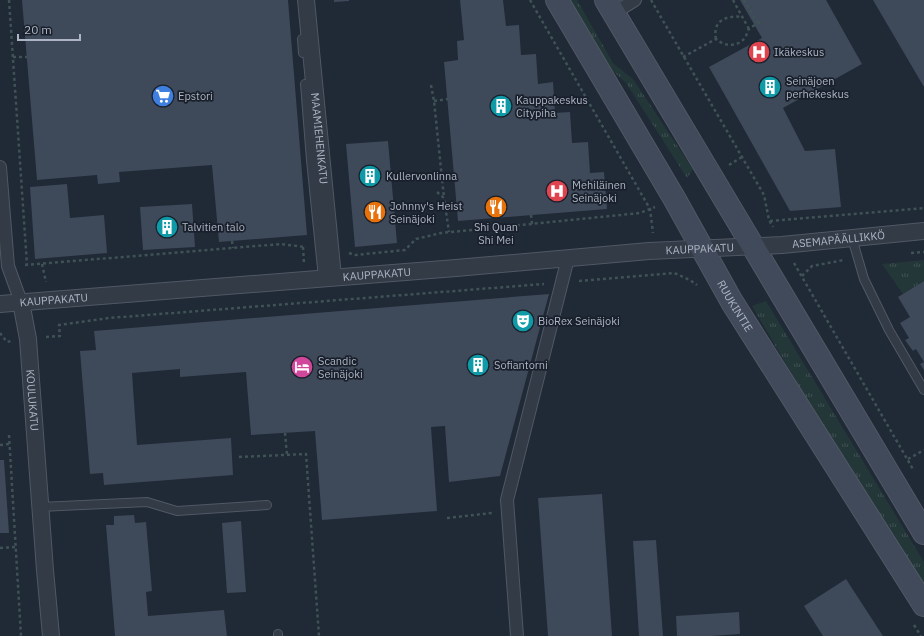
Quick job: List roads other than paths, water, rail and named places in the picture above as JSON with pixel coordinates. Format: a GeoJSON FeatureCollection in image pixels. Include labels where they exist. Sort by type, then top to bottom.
{"type":"FeatureCollection","features":[{"type":"Feature","properties":{"kind":"main road","name":"RUUKINTIE"},"geometry":{"type":"LineString","coordinates":[[557,0],[674,198],[732,302],[924,605]]}},
{"type":"Feature","properties":{"kind":"main road"},"geometry":{"type":"LineString","coordinates":[[610,6],[924,533]]}},
{"type":"Feature","properties":{"kind":"street","name":"MAAMIEHENKATU"},"geometry":{"type":"LineString","coordinates":[[306,0],[328,278]]}},
{"type":"Feature","properties":{"kind":"street"},"geometry":{"type":"LineString","coordinates":[[610,6],[635,0]]}},
{"type":"Feature","properties":{"kind":"street","name":"KOULUKATU"},"geometry":{"type":"LineString","coordinates":[[0,166],[8,266],[21,302],[28,339],[51,636]]}},
{"type":"Feature","properties":{"kind":"street","name":"ASEMAPÄÄLLIKKÖ"},"geometry":{"type":"LineString","coordinates":[[753,246],[782,245],[924,230]]}},
{"type":"Feature","properties":{"kind":"street","name":"KAUPPAKATU"},"geometry":{"type":"LineString","coordinates":[[0,304],[662,250],[753,246]]}},
{"type":"Feature","properties":{"kind":"street"},"geometry":{"type":"LineString","coordinates":[[517,636],[507,500],[568,258]]}},
{"type":"Feature","properties":{"kind":"lane"},"geometry":{"type":"LineString","coordinates":[[298,0],[303,53]]}},
{"type":"Feature","properties":{"kind":"lane"},"geometry":{"type":"LineString","coordinates":[[305,84],[325,248]]}},
{"type":"Feature","properties":{"kind":"lane"},"geometry":{"type":"LineString","coordinates":[[852,238],[864,279],[889,330],[924,390]]}},
{"type":"Feature","properties":{"kind":"lane"},"geometry":{"type":"LineString","coordinates":[[40,507],[147,502],[177,511],[267,505]]}},
{"type":"Feature","properties":{"kind":"place","name":"Ikäkeskus"},"geometry":{"type":"Point","coordinates":[759,52]}},
{"type":"Feature","properties":{"kind":"place","name":"Seinäjoen perhekeskus"},"geometry":{"type":"Point","coordinates":[770,87]}},
{"type":"Feature","properties":{"kind":"place","name":"Epstori"},"geometry":{"type":"Point","coordinates":[163,96]}},
{"type":"Feature","properties":{"kind":"place","name":"Kauppakeskus Citypiha"},"geometry":{"type":"Point","coordinates":[501,106]}},
{"type":"Feature","properties":{"kind":"place","name":"Kullervonlinna"},"geometry":{"type":"Point","coordinates":[370,176]}},
{"type":"Feature","properties":{"kind":"place","name":"Mehiläinen Seinäjoki"},"geometry":{"type":"Point","coordinates":[557,191]}},
{"type":"Feature","properties":{"kind":"place","name":"Shi Quan Shi Mei"},"geometry":{"type":"Point","coordinates":[496,207]}},
{"type":"Feature","properties":{"kind":"place","name":"Johnny's Heist Seinäjoki"},"geometry":{"type":"Point","coordinates":[375,212]}},
{"type":"Feature","properties":{"kind":"place","name":"Talvitien talo"},"geometry":{"type":"Point","coordinates":[167,227]}},
{"type":"Feature","properties":{"kind":"place","name":"BioRex Seinäjoki"},"geometry":{"type":"Point","coordinates":[523,321]}},
{"type":"Feature","properties":{"kind":"place","name":"Sofiantorni"},"geometry":{"type":"Point","coordinates":[478,365]}},
{"type":"Feature","properties":{"kind":"place","name":"Scandic Seinäjoki"},"geometry":{"type":"Point","coordinates":[302,367]}}]}
